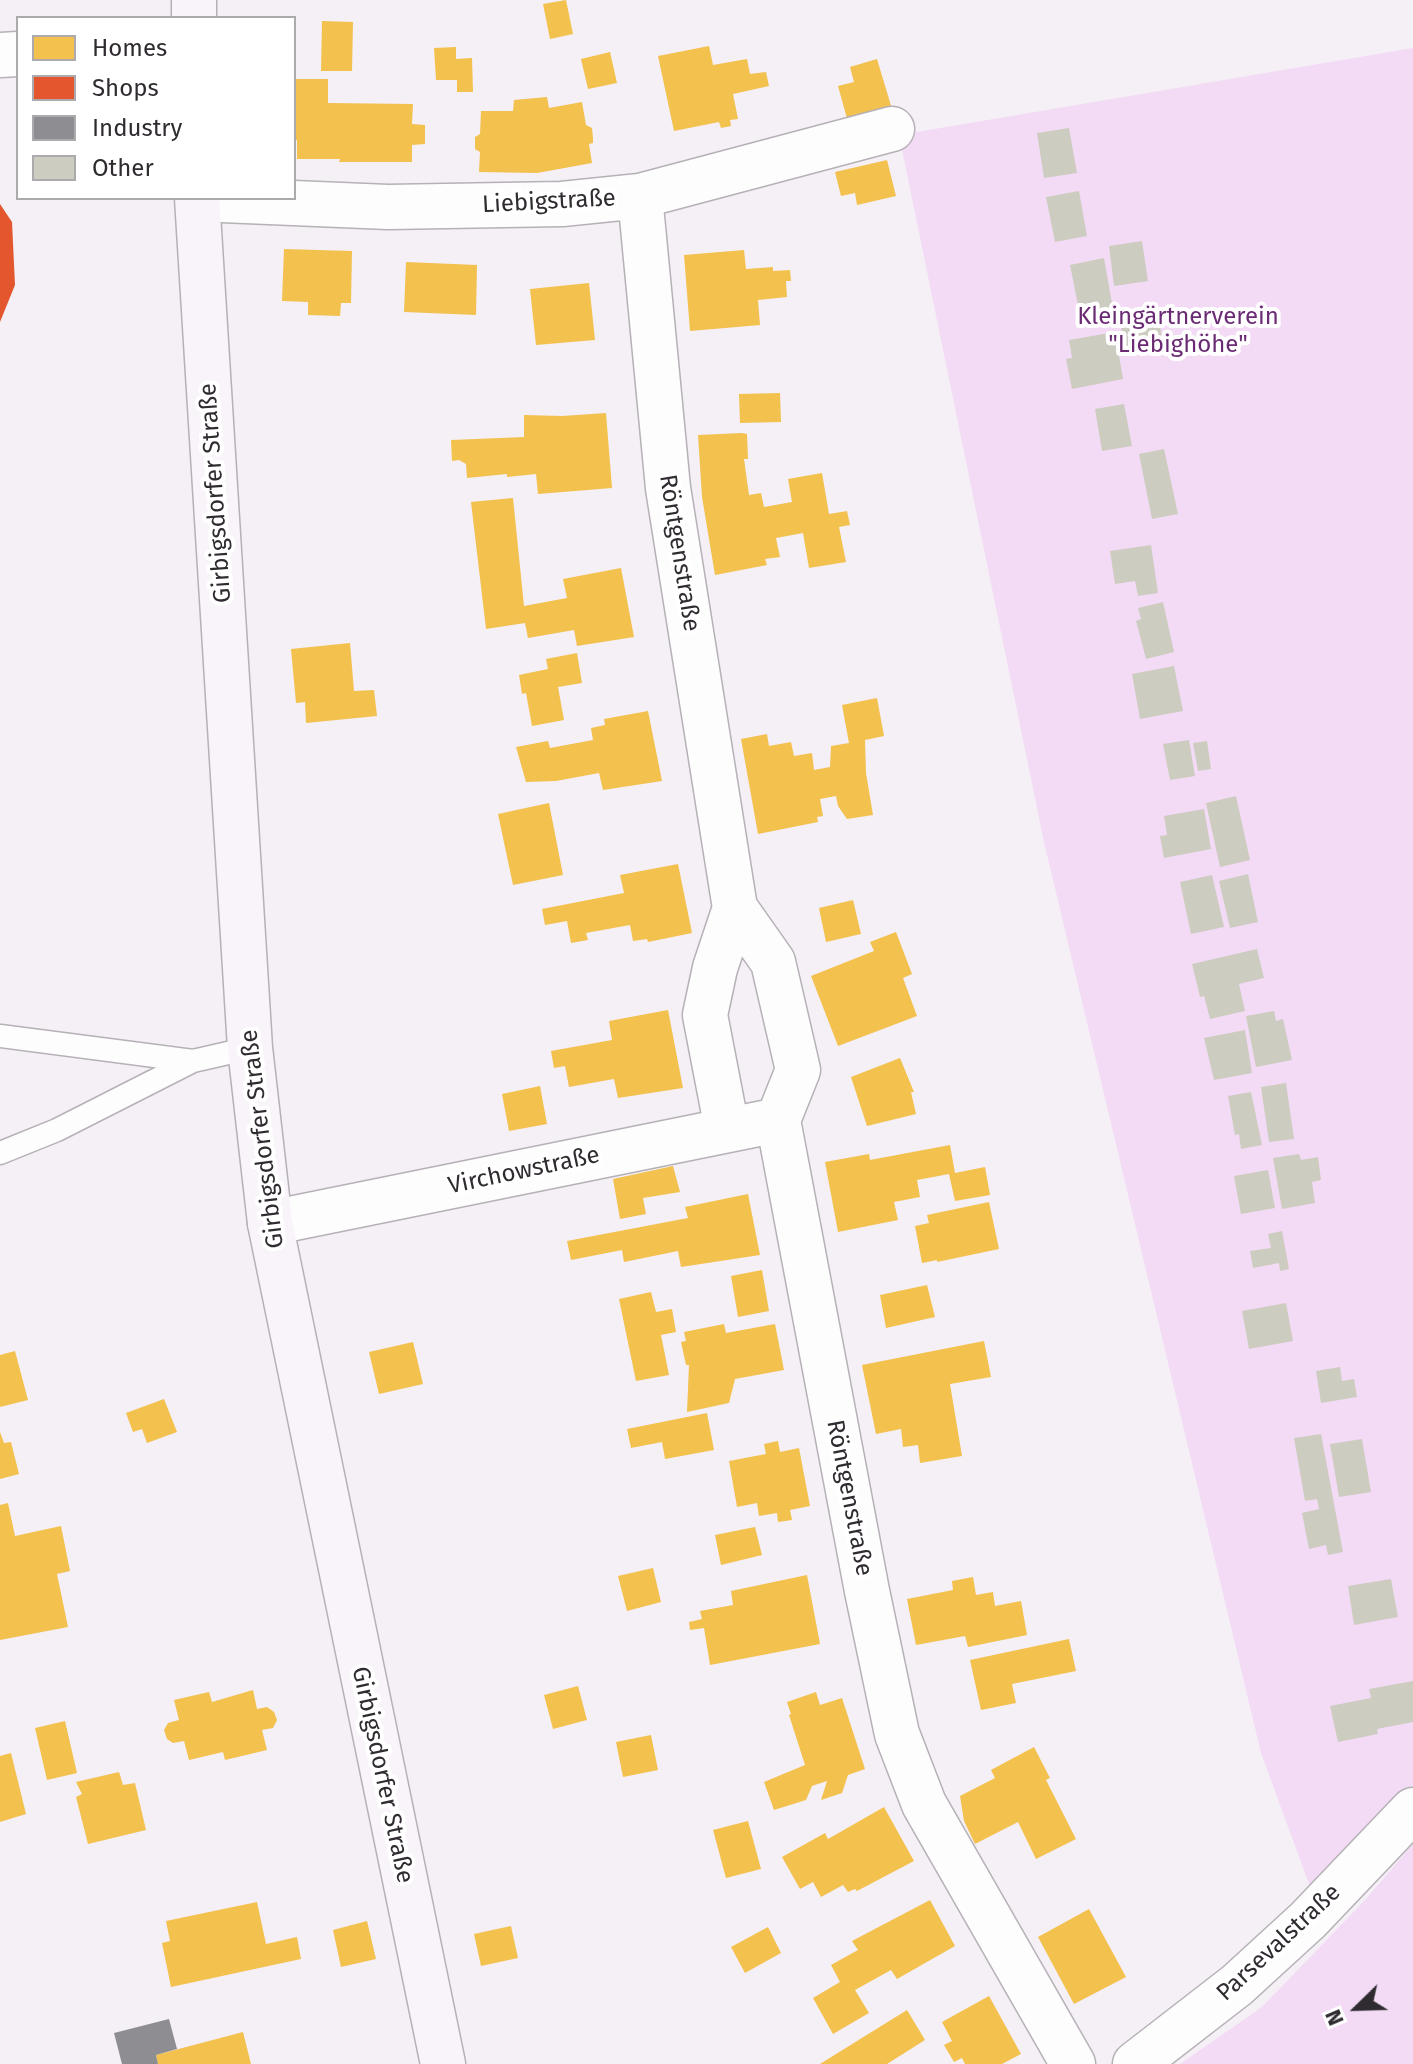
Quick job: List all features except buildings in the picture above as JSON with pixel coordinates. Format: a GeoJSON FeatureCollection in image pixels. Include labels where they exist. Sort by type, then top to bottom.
{"type":"FeatureCollection","features":[{"type":"Feature","properties":{"kind":"street","name":"Liebigstraße"},"geometry":{"type":"LineString","coordinates":[[222,200],[388,207],[562,204],[640,196],[892,129]]}},
{"type":"Feature","properties":{"kind":"street","name":"Röntgenstraße"},"geometry":{"type":"LineString","coordinates":[[640,196],[668,488],[735,908],[773,962],[798,1070],[778,1120],[897,1734],[924,1804],[1073,2064]]}},
{"type":"Feature","properties":{"kind":"street","name":"Girbigsdorfer Straße"},"geometry":{"type":"LineString","coordinates":[[198,200],[250,1048],[270,1223],[443,2064]]}},
{"type":"Feature","properties":{"kind":"street","name":"Röntgenstraße"},"geometry":{"type":"LineString","coordinates":[[727,1129],[705,1015],[715,968],[735,908]]}},
{"type":"Feature","properties":{"kind":"street","name":"Virchowstraße"},"geometry":{"type":"LineString","coordinates":[[270,1223],[778,1120]]}},
{"type":"Feature","properties":{"kind":"street","name":"Parsevalstraße"},"geometry":{"type":"LineString","coordinates":[[1135,2064],[1237,1985],[1298,1930],[1413,1810]]}},
{"type":"Feature","properties":{"kind":"lane"},"geometry":{"type":"LineString","coordinates":[[0,1036],[193,1061]]}},
{"type":"Feature","properties":{"kind":"lane"},"geometry":{"type":"LineString","coordinates":[[0,1153],[57,1130],[193,1061],[250,1048]]}},
{"type":"Feature","properties":{"kind":"green space","name":"Kleingärtnerverein \"Liebighöhe\""},"geometry":{"type":"Polygon","coordinates":[[[1413,48],[1413,1795],[1316,1903],[1261,1753],[1044,842],[899,135],[1413,48]]]}},
{"type":"Feature","properties":{"kind":"green space"},"geometry":{"type":"Polygon","coordinates":[[[1413,1844],[1413,2064],[1180,2064],[1262,2007],[1366,1899],[1413,1844]]]}}]}
